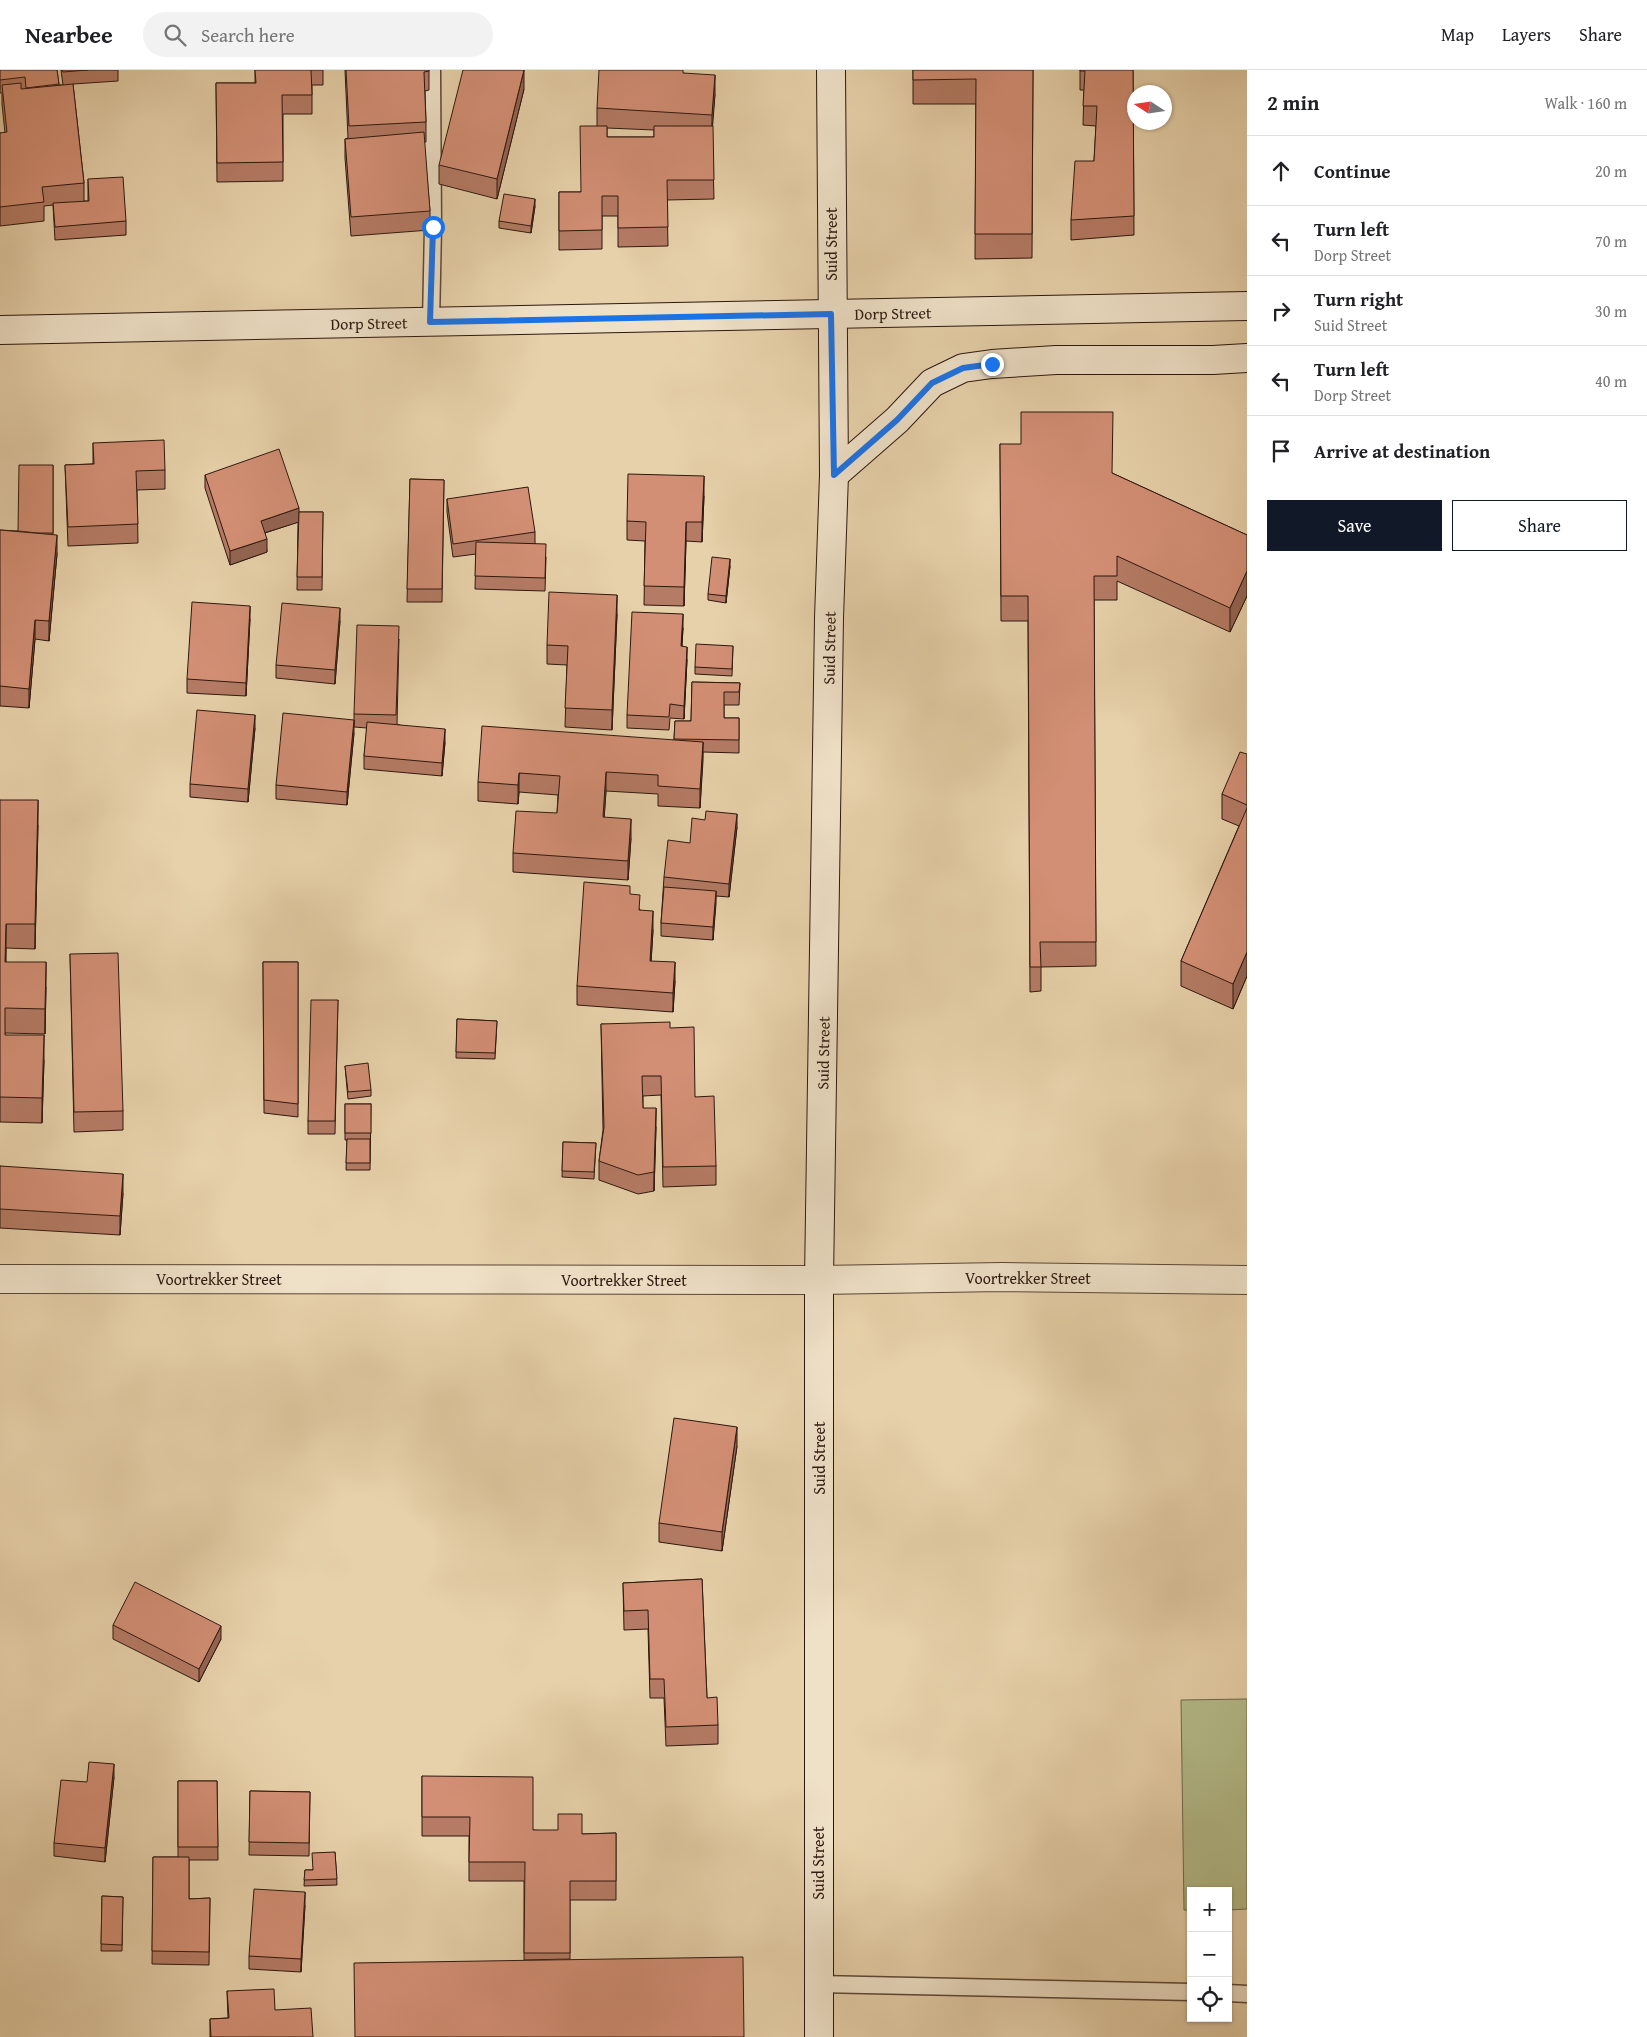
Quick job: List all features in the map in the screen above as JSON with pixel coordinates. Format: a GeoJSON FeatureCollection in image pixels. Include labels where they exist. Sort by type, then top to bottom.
{"type":"FeatureCollection","features":[{"type":"Feature","properties":{"kind":"street","name":"Suid Street"},"geometry":{"type":"LineString","coordinates":[[819,2037],[819,1280],[829,628],[834,475],[831,314],[831,70]]}},
{"type":"Feature","properties":{"kind":"street","name":"Dorp Street"},"geometry":{"type":"LineString","coordinates":[[0,330],[1247,306]]}},
{"type":"Feature","properties":{"kind":"street"},"geometry":{"type":"LineString","coordinates":[[834,475],[897,420],[932,383],[963,368],[1056,360],[1213,360],[1247,358]]}},
{"type":"Feature","properties":{"kind":"street","name":"Voortrekker Street"},"geometry":{"type":"LineString","coordinates":[[0,1279],[819,1280],[1002,1277],[1247,1280]]}},
{"type":"Feature","properties":{"kind":"lane"},"geometry":{"type":"LineString","coordinates":[[430,322],[433,227],[432,70]]}},
{"type":"Feature","properties":{"kind":"lane"},"geometry":{"type":"LineString","coordinates":[[818,1984],[1187,1992]]}},
{"type":"Feature","properties":{"kind":"lane"},"geometry":{"type":"LineString","coordinates":[[1232,1993],[1247,1994]]}},
{"type":"Feature","properties":{"kind":"green space"},"geometry":{"type":"Polygon","coordinates":[[[1247,1699],[1247,1909],[1232,1910],[1232,1887],[1187,1887],[1187,1910],[1184,1910],[1181,1700],[1247,1699]]]}},
{"type":"Feature","properties":{"kind":"building"},"geometry":{"type":"Polygon","coordinates":[[[0,70],[57,70],[59,84],[26,88],[25,77],[0,80],[0,70]]]}},
{"type":"Feature","properties":{"kind":"building"},"geometry":{"type":"Polygon","coordinates":[[[62,70],[88,70],[63,72],[62,70]]]}},
{"type":"Feature","properties":{"kind":"building"},"geometry":{"type":"Polygon","coordinates":[[[255,70],[311,70],[312,95],[282,95],[283,162],[217,163],[216,83],[256,83],[255,70]]]}},
{"type":"Feature","properties":{"kind":"building"},"geometry":{"type":"Polygon","coordinates":[[[346,70],[429,70],[424,72],[426,122],[349,126],[346,70]]]}},
{"type":"Feature","properties":{"kind":"building"},"geometry":{"type":"Polygon","coordinates":[[[463,70],[524,70],[497,179],[439,165],[463,70]]]}},
{"type":"Feature","properties":{"kind":"building"},"geometry":{"type":"Polygon","coordinates":[[[599,70],[683,70],[683,73],[715,75],[712,115],[597,108],[599,70]]]}},
{"type":"Feature","properties":{"kind":"building"},"geometry":{"type":"Polygon","coordinates":[[[913,70],[1033,70],[1032,234],[975,234],[976,79],[913,80],[913,70]]]}},
{"type":"Feature","properties":{"kind":"building"},"geometry":{"type":"Polygon","coordinates":[[[1133,70],[1133,85],[1127,85],[1127,130],[1133,130],[1134,216],[1071,220],[1075,161],[1094,161],[1097,106],[1083,106],[1085,71],[1080,71],[1133,70]]]}},
{"type":"Feature","properties":{"kind":"building"},"geometry":{"type":"Polygon","coordinates":[[[21,83],[21,89],[73,84],[84,183],[42,187],[44,202],[0,207],[0,133],[7,132],[2,85],[21,83]]]}},
{"type":"Feature","properties":{"kind":"building"},"geometry":{"type":"Polygon","coordinates":[[[580,126],[607,126],[607,137],[654,137],[654,126],[713,126],[714,180],[667,180],[668,227],[618,228],[618,196],[602,196],[602,230],[559,231],[559,192],[581,192],[580,126]]]}},
{"type":"Feature","properties":{"kind":"building"},"geometry":{"type":"Polygon","coordinates":[[[424,132],[430,211],[351,217],[345,139],[424,132]]]}},
{"type":"Feature","properties":{"kind":"building"},"geometry":{"type":"Polygon","coordinates":[[[123,177],[126,221],[55,227],[53,203],[89,201],[88,179],[123,177]]]}},
{"type":"Feature","properties":{"kind":"building"},"geometry":{"type":"Polygon","coordinates":[[[504,194],[535,199],[531,226],[499,221],[504,194]]]}},
{"type":"Feature","properties":{"kind":"building"},"geometry":{"type":"Polygon","coordinates":[[[1021,412],[1113,412],[1112,473],[1247,535],[1247,571],[1230,608],[1117,556],[1117,576],[1094,576],[1096,942],[1040,942],[1041,967],[1030,967],[1028,596],[1001,596],[1000,444],[1021,444],[1021,412]]]}},
{"type":"Feature","properties":{"kind":"building"},"geometry":{"type":"Polygon","coordinates":[[[164,440],[165,470],[136,471],[138,524],[68,527],[65,465],[94,464],[93,443],[164,440]]]}},
{"type":"Feature","properties":{"kind":"building"},"geometry":{"type":"Polygon","coordinates":[[[279,449],[299,508],[261,521],[267,539],[230,551],[205,475],[279,449]]]}},
{"type":"Feature","properties":{"kind":"building"},"geometry":{"type":"Polygon","coordinates":[[[19,465],[53,465],[53,533],[18,531],[19,465]]]}},
{"type":"Feature","properties":{"kind":"building"},"geometry":{"type":"Polygon","coordinates":[[[628,474],[704,476],[702,522],[686,522],[684,587],[644,586],[646,522],[627,521],[628,474]]]}},
{"type":"Feature","properties":{"kind":"building"},"geometry":{"type":"Polygon","coordinates":[[[410,479],[444,480],[442,589],[407,589],[410,479]]]}},
{"type":"Feature","properties":{"kind":"building"},"geometry":{"type":"Polygon","coordinates":[[[528,487],[535,532],[453,544],[447,499],[528,487]]]}},
{"type":"Feature","properties":{"kind":"building"},"geometry":{"type":"Polygon","coordinates":[[[299,512],[323,512],[322,577],[297,577],[299,512]]]}},
{"type":"Feature","properties":{"kind":"building"},"geometry":{"type":"Polygon","coordinates":[[[0,530],[57,535],[49,621],[35,620],[29,689],[0,686],[0,530]]]}},
{"type":"Feature","properties":{"kind":"building"},"geometry":{"type":"Polygon","coordinates":[[[476,542],[546,544],[545,578],[475,576],[476,542]]]}},
{"type":"Feature","properties":{"kind":"building"},"geometry":{"type":"Polygon","coordinates":[[[712,557],[730,559],[726,596],[708,594],[712,557]]]}},
{"type":"Feature","properties":{"kind":"building"},"geometry":{"type":"Polygon","coordinates":[[[549,592],[617,595],[612,710],[565,708],[568,646],[547,645],[549,592]]]}},
{"type":"Feature","properties":{"kind":"building"},"geometry":{"type":"Polygon","coordinates":[[[192,602],[250,606],[246,683],[187,679],[192,602]]]}},
{"type":"Feature","properties":{"kind":"building"},"geometry":{"type":"Polygon","coordinates":[[[282,603],[340,608],[335,670],[276,665],[282,603]]]}},
{"type":"Feature","properties":{"kind":"building"},"geometry":{"type":"Polygon","coordinates":[[[632,612],[683,614],[681,646],[687,647],[684,706],[670,704],[669,717],[627,715],[632,612]]]}},
{"type":"Feature","properties":{"kind":"building"},"geometry":{"type":"Polygon","coordinates":[[[357,625],[399,626],[396,715],[354,714],[357,625]]]}},
{"type":"Feature","properties":{"kind":"building"},"geometry":{"type":"Polygon","coordinates":[[[696,644],[733,646],[732,669],[695,667],[696,644]]]}},
{"type":"Feature","properties":{"kind":"building"},"geometry":{"type":"Polygon","coordinates":[[[692,682],[740,683],[739,692],[724,692],[724,718],[739,718],[739,740],[674,739],[675,721],[691,721],[692,682]]]}},
{"type":"Feature","properties":{"kind":"building"},"geometry":{"type":"Polygon","coordinates":[[[197,710],[255,715],[248,789],[190,784],[197,710]]]}},
{"type":"Feature","properties":{"kind":"building"},"geometry":{"type":"Polygon","coordinates":[[[283,713],[354,720],[347,792],[276,785],[283,713]]]}},
{"type":"Feature","properties":{"kind":"building"},"geometry":{"type":"Polygon","coordinates":[[[367,722],[445,729],[442,763],[364,756],[367,722]]]}},
{"type":"Feature","properties":{"kind":"building"},"geometry":{"type":"Polygon","coordinates":[[[482,726],[703,742],[700,789],[658,786],[658,775],[606,772],[603,817],[631,819],[628,861],[513,853],[516,811],[557,813],[560,776],[519,773],[518,785],[478,782],[482,726]]]}},
{"type":"Feature","properties":{"kind":"building"},"geometry":{"type":"Polygon","coordinates":[[[1240,752],[1247,754],[1247,805],[1222,794],[1240,752]]]}},
{"type":"Feature","properties":{"kind":"building"},"geometry":{"type":"Polygon","coordinates":[[[0,800],[38,800],[35,924],[6,924],[5,962],[46,962],[45,1009],[5,1008],[5,1035],[44,1035],[42,1098],[0,1097],[0,800]]]}},
{"type":"Feature","properties":{"kind":"building"},"geometry":{"type":"Polygon","coordinates":[[[1247,808],[1247,952],[1233,984],[1181,961],[1247,808]]]}},
{"type":"Feature","properties":{"kind":"building"},"geometry":{"type":"Polygon","coordinates":[[[706,811],[737,814],[729,884],[664,877],[668,840],[690,843],[692,818],[705,820],[706,811]]]}},
{"type":"Feature","properties":{"kind":"building"},"geometry":{"type":"Polygon","coordinates":[[[584,882],[630,886],[630,894],[640,895],[639,910],[653,911],[650,961],[675,962],[673,993],[577,986],[584,882]]]}},
{"type":"Feature","properties":{"kind":"building"},"geometry":{"type":"Polygon","coordinates":[[[664,887],[716,891],[713,927],[661,923],[664,887]]]}},
{"type":"Feature","properties":{"kind":"building"},"geometry":{"type":"Polygon","coordinates":[[[118,953],[123,1111],[74,1112],[70,954],[118,953]]]}},
{"type":"Feature","properties":{"kind":"building"},"geometry":{"type":"Polygon","coordinates":[[[263,962],[298,962],[298,1104],[264,1100],[263,962]]]}},
{"type":"Feature","properties":{"kind":"building"},"geometry":{"type":"Polygon","coordinates":[[[311,1000],[338,1000],[335,1121],[308,1121],[311,1000]]]}},
{"type":"Feature","properties":{"kind":"building"},"geometry":{"type":"Polygon","coordinates":[[[457,1019],[497,1021],[495,1053],[456,1052],[457,1019]]]}},
{"type":"Feature","properties":{"kind":"building"},"geometry":{"type":"Polygon","coordinates":[[[670,1022],[670,1028],[694,1027],[695,1097],[714,1096],[716,1166],[663,1167],[661,1076],[642,1076],[643,1108],[656,1108],[654,1172],[638,1175],[599,1161],[604,1127],[601,1024],[670,1022]]]}},
{"type":"Feature","properties":{"kind":"building"},"geometry":{"type":"Polygon","coordinates":[[[368,1063],[371,1090],[348,1092],[345,1066],[368,1063]]]}},
{"type":"Feature","properties":{"kind":"building"},"geometry":{"type":"Polygon","coordinates":[[[345,1104],[371,1104],[371,1133],[345,1133],[345,1104]]]}},
{"type":"Feature","properties":{"kind":"building"},"geometry":{"type":"Polygon","coordinates":[[[347,1139],[370,1139],[370,1163],[346,1163],[347,1139]]]}},
{"type":"Feature","properties":{"kind":"building"},"geometry":{"type":"Polygon","coordinates":[[[563,1142],[596,1143],[594,1172],[562,1171],[563,1142]]]}},
{"type":"Feature","properties":{"kind":"building"},"geometry":{"type":"Polygon","coordinates":[[[0,1166],[123,1174],[120,1216],[0,1209],[0,1166]]]}},
{"type":"Feature","properties":{"kind":"building"},"geometry":{"type":"Polygon","coordinates":[[[674,1418],[737,1427],[722,1532],[659,1523],[674,1418]]]}},
{"type":"Feature","properties":{"kind":"building"},"geometry":{"type":"Polygon","coordinates":[[[702,1579],[707,1698],[717,1697],[718,1725],[666,1727],[664,1679],[650,1679],[648,1610],[624,1611],[623,1583],[702,1579]]]}},
{"type":"Feature","properties":{"kind":"building"},"geometry":{"type":"Polygon","coordinates":[[[135,1582],[221,1626],[199,1669],[113,1625],[135,1582]]]}},
{"type":"Feature","properties":{"kind":"building"},"geometry":{"type":"Polygon","coordinates":[[[89,1762],[114,1764],[105,1848],[54,1843],[61,1780],[87,1782],[89,1762]]]}},
{"type":"Feature","properties":{"kind":"building"},"geometry":{"type":"Polygon","coordinates":[[[422,1776],[533,1777],[533,1830],[558,1830],[558,1814],[582,1814],[582,1834],[616,1833],[616,1881],[570,1881],[570,1953],[524,1953],[525,1862],[469,1862],[470,1817],[422,1817],[422,1776]]]}},
{"type":"Feature","properties":{"kind":"building"},"geometry":{"type":"Polygon","coordinates":[[[178,1781],[217,1781],[218,1847],[178,1847],[178,1781]]]}},
{"type":"Feature","properties":{"kind":"building"},"geometry":{"type":"Polygon","coordinates":[[[250,1791],[310,1792],[309,1843],[249,1842],[250,1791]]]}},
{"type":"Feature","properties":{"kind":"building"},"geometry":{"type":"Polygon","coordinates":[[[335,1852],[337,1879],[304,1880],[305,1870],[313,1870],[312,1853],[335,1852]]]}},
{"type":"Feature","properties":{"kind":"building"},"geometry":{"type":"Polygon","coordinates":[[[153,1857],[189,1857],[189,1899],[210,1898],[209,1952],[152,1951],[153,1857]]]}},
{"type":"Feature","properties":{"kind":"building"},"geometry":{"type":"Polygon","coordinates":[[[254,1889],[305,1892],[301,1959],[249,1956],[254,1889]]]}},
{"type":"Feature","properties":{"kind":"building"},"geometry":{"type":"Polygon","coordinates":[[[102,1896],[123,1897],[122,1945],[101,1944],[102,1896]]]}},
{"type":"Feature","properties":{"kind":"building"},"geometry":{"type":"Polygon","coordinates":[[[743,1957],[744,2037],[355,2037],[354,1963],[743,1957]]]}},
{"type":"Feature","properties":{"kind":"building"},"geometry":{"type":"Polygon","coordinates":[[[274,1989],[275,2010],[311,2008],[313,2037],[211,2037],[210,2019],[229,2018],[227,1991],[274,1989]]]}},
{"type":"Feature","properties":{"kind":"route"},"geometry":{"type":"LineString","coordinates":[[433,227],[430,322],[831,314],[834,475],[897,420],[932,383],[963,368],[992,364]]}}]}
